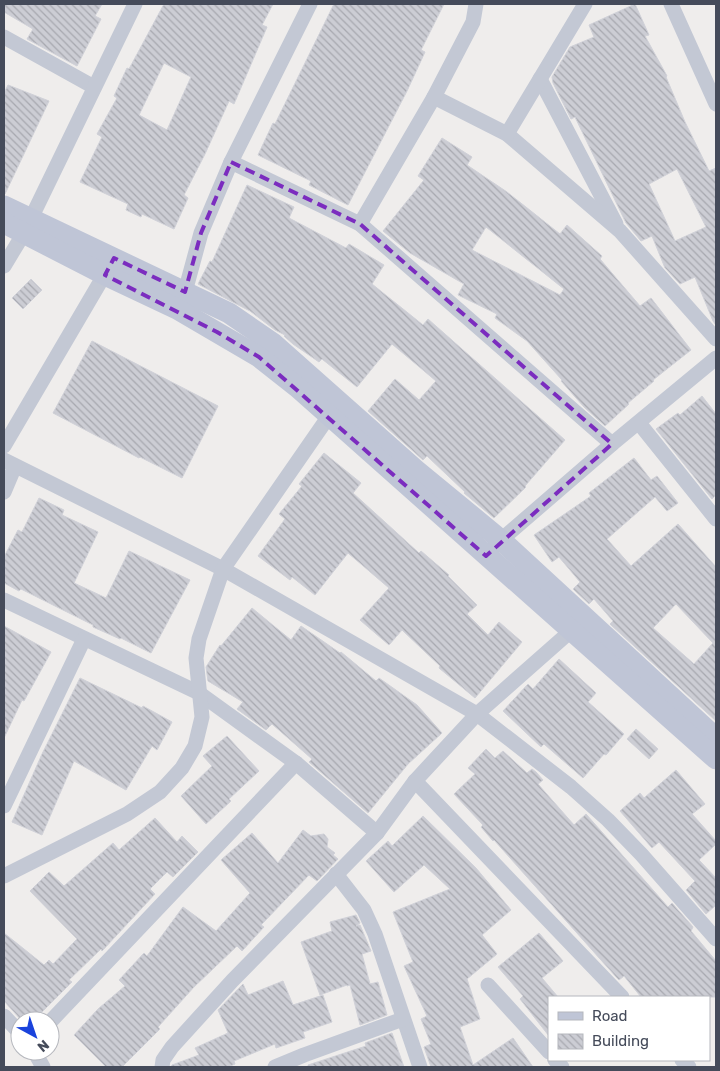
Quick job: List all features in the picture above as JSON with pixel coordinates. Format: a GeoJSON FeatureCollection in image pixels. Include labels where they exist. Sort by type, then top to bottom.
{"type":"FeatureCollection","features":[{"type":"Feature","properties":{"kind":"street"},"geometry":{"type":"LineString","coordinates":[[4,266],[27,226],[135,4]]}},
{"type":"Feature","properties":{"kind":"street"},"geometry":{"type":"LineString","coordinates":[[181,300],[201,233],[231,162],[310,4]]}},
{"type":"Feature","properties":{"kind":"street"},"geometry":{"type":"LineString","coordinates":[[360,224],[434,97],[472,22],[476,4]]}},
{"type":"Feature","properties":{"kind":"street"},"geometry":{"type":"LineString","coordinates":[[507,134],[585,4]]}},
{"type":"Feature","properties":{"kind":"street"},"geometry":{"type":"LineString","coordinates":[[671,4],[716,104]]}},
{"type":"Feature","properties":{"kind":"street"},"geometry":{"type":"LineString","coordinates":[[4,38],[94,87]]}},
{"type":"Feature","properties":{"kind":"street"},"geometry":{"type":"LineString","coordinates":[[540,79],[620,231]]}},
{"type":"Feature","properties":{"kind":"street"},"geometry":{"type":"LineString","coordinates":[[434,97],[507,134],[620,231],[716,340]]}},
{"type":"Feature","properties":{"kind":"street"},"geometry":{"type":"LineString","coordinates":[[231,162],[360,224],[612,444]]}},
{"type":"Feature","properties":{"kind":"street"},"geometry":{"type":"LineString","coordinates":[[4,206],[27,226],[181,300],[229,313],[274,344],[416,470],[501,540],[716,738]]}},
{"type":"Feature","properties":{"kind":"street"},"geometry":{"type":"LineString","coordinates":[[4,223],[27,226]]}},
{"type":"Feature","properties":{"kind":"street"},"geometry":{"type":"LineString","coordinates":[[4,446],[110,266]]}},
{"type":"Feature","properties":{"kind":"street"},"geometry":{"type":"LineString","coordinates":[[181,300],[259,357],[329,416],[716,759]]}},
{"type":"Feature","properties":{"kind":"street"},"geometry":{"type":"LineString","coordinates":[[486,556],[501,540],[612,444],[713,366]]}},
{"type":"Feature","properties":{"kind":"street"},"geometry":{"type":"LineString","coordinates":[[4,876],[127,814],[160,792],[182,768],[195,746],[202,717],[196,658],[199,639],[223,570],[329,416]]}},
{"type":"Feature","properties":{"kind":"street"},"geometry":{"type":"LineString","coordinates":[[639,423],[716,519]]}},
{"type":"Feature","properties":{"kind":"street"},"geometry":{"type":"LineString","coordinates":[[4,492],[9,463],[223,570],[477,714],[571,787],[608,820],[641,854],[716,939]]}},
{"type":"Feature","properties":{"kind":"street"},"geometry":{"type":"LineString","coordinates":[[4,600],[199,693],[296,763],[377,833]]}},
{"type":"Feature","properties":{"kind":"street"},"geometry":{"type":"LineString","coordinates":[[162,1067],[163,1060],[172,1047],[232,981],[377,833],[415,781],[477,714],[572,630]]}},
{"type":"Feature","properties":{"kind":"street"},"geometry":{"type":"LineString","coordinates":[[4,806],[84,639]]}},
{"type":"Feature","properties":{"kind":"street"},"geometry":{"type":"LineString","coordinates":[[60,1011],[296,763]]}},
{"type":"Feature","properties":{"kind":"street"},"geometry":{"type":"LineString","coordinates":[[415,781],[621,996]]}},
{"type":"Feature","properties":{"kind":"street"},"geometry":{"type":"LineString","coordinates":[[336,874],[364,910],[375,934],[420,1067]]}},
{"type":"Feature","properties":{"kind":"street"},"geometry":{"type":"LineString","coordinates":[[488,985],[548,1051]]}},
{"type":"Feature","properties":{"kind":"street"},"geometry":{"type":"LineString","coordinates":[[275,1067],[307,1061],[403,1019]]}},
{"type":"Feature","properties":{"kind":"highlighted area"},"geometry":{"type":"Polygon","coordinates":[[[231,162],[360,224],[612,444],[486,556],[259,357],[217,332],[105,275],[114,258],[185,292],[201,233],[231,162]]]}},
{"type":"Feature","properties":{"kind":"building"},"geometry":{"type":"Polygon","coordinates":[[[4,4],[102,4],[95,16],[101,19],[77,66],[27,39],[33,29],[4,12],[4,4]]]}},
{"type":"Feature","properties":{"kind":"building"},"geometry":{"type":"Polygon","coordinates":[[[164,4],[273,4],[262,25],[267,27],[234,104],[229,101],[184,195],[188,198],[174,229],[142,214],[141,217],[126,210],[128,204],[80,182],[102,137],[97,134],[117,98],[114,96],[127,68],[129,69],[164,4]],[[164,63],[139,115],[167,130],[191,77],[164,63]]]}},
{"type":"Feature","properties":{"kind":"building"},"geometry":{"type":"Polygon","coordinates":[[[334,4],[444,4],[421,50],[425,52],[407,91],[348,205],[309,185],[311,181],[258,155],[334,4]]]}},
{"type":"Feature","properties":{"kind":"building"},"geometry":{"type":"Polygon","coordinates":[[[635,4],[649,35],[645,36],[667,76],[685,122],[709,171],[716,168],[716,325],[695,277],[680,284],[665,268],[652,236],[641,241],[626,223],[575,117],[571,119],[553,83],[552,77],[570,47],[594,37],[589,25],[635,4]],[[677,169],[649,184],[675,241],[706,227],[677,169]]]}},
{"type":"Feature","properties":{"kind":"building"},"geometry":{"type":"Polygon","coordinates":[[[8,85],[49,101],[4,194],[4,93],[8,85]]]}},
{"type":"Feature","properties":{"kind":"building"},"geometry":{"type":"Polygon","coordinates":[[[442,138],[472,157],[467,165],[507,192],[560,234],[567,225],[602,256],[600,259],[640,306],[651,298],[691,350],[653,380],[605,426],[584,407],[527,341],[495,318],[497,314],[458,295],[464,284],[410,253],[383,231],[424,180],[418,176],[442,138]],[[486,227],[472,250],[560,295],[564,289],[486,227]]]}},
{"type":"Feature","properties":{"kind":"building"},"geometry":{"type":"Polygon","coordinates":[[[247,185],[294,207],[289,218],[346,248],[349,244],[384,265],[372,284],[423,325],[428,319],[565,440],[526,487],[494,518],[464,493],[427,456],[423,460],[368,411],[395,379],[419,400],[436,381],[392,344],[357,387],[322,359],[319,362],[293,344],[285,335],[275,330],[250,311],[198,284],[210,261],[212,262],[247,185]]]}},
{"type":"Feature","properties":{"kind":"building"},"geometry":{"type":"Polygon","coordinates":[[[31,279],[42,290],[23,309],[12,298],[31,279]]]}},
{"type":"Feature","properties":{"kind":"building"},"geometry":{"type":"Polygon","coordinates":[[[92,341],[218,406],[182,478],[53,413],[92,341]]]}},
{"type":"Feature","properties":{"kind":"building"},"geometry":{"type":"Polygon","coordinates":[[[702,396],[716,414],[716,495],[712,499],[656,429],[678,413],[680,415],[702,396]]]}},
{"type":"Feature","properties":{"kind":"building"},"geometry":{"type":"Polygon","coordinates":[[[324,453],[361,483],[353,493],[419,553],[421,551],[449,575],[477,605],[467,614],[488,635],[499,622],[522,642],[475,698],[439,668],[440,666],[402,630],[389,645],[360,620],[389,588],[348,553],[315,595],[292,577],[290,580],[258,556],[285,519],[279,514],[302,486],[299,484],[324,453]]]}},
{"type":"Feature","properties":{"kind":"building"},"geometry":{"type":"Polygon","coordinates":[[[634,458],[651,480],[657,476],[678,503],[667,511],[655,497],[607,539],[631,566],[678,524],[716,567],[716,721],[610,624],[613,621],[594,599],[589,604],[573,589],[580,582],[559,557],[552,562],[534,535],[591,496],[589,493],[634,458]],[[676,604],[653,628],[694,664],[713,643],[676,604]]]}},
{"type":"Feature","properties":{"kind":"building"},"geometry":{"type":"Polygon","coordinates":[[[39,498],[64,510],[62,515],[98,532],[74,583],[106,598],[129,551],[190,580],[151,653],[93,627],[93,625],[21,589],[19,591],[4,583],[4,557],[18,530],[22,532],[39,498]]]}},
{"type":"Feature","properties":{"kind":"building"},"geometry":{"type":"Polygon","coordinates":[[[252,608],[291,640],[301,626],[341,652],[376,681],[379,678],[417,705],[442,733],[408,764],[368,813],[309,762],[312,759],[272,724],[266,730],[237,709],[243,702],[208,681],[206,667],[220,645],[252,608]]]}},
{"type":"Feature","properties":{"kind":"building"},"geometry":{"type":"Polygon","coordinates":[[[4,626],[51,652],[24,701],[22,700],[4,738],[4,626]]]}},
{"type":"Feature","properties":{"kind":"building"},"geometry":{"type":"Polygon","coordinates":[[[559,659],[596,693],[588,702],[624,734],[583,778],[544,744],[541,747],[503,711],[528,684],[533,689],[559,659]]]}},
{"type":"Feature","properties":{"kind":"building"},"geometry":{"type":"Polygon","coordinates":[[[80,678],[142,708],[143,706],[172,722],[157,750],[152,746],[126,790],[74,761],[42,835],[12,822],[42,754],[80,678]]]}},
{"type":"Feature","properties":{"kind":"building"},"geometry":{"type":"Polygon","coordinates":[[[636,729],[658,749],[649,759],[627,739],[636,729]]]}},
{"type":"Feature","properties":{"kind":"building"},"geometry":{"type":"Polygon","coordinates":[[[227,736],[259,771],[206,824],[181,796],[212,766],[203,756],[227,736]]]}},
{"type":"Feature","properties":{"kind":"building"},"geometry":{"type":"Polygon","coordinates":[[[486,749],[495,758],[503,751],[527,773],[532,769],[536,772],[543,780],[538,784],[574,825],[586,814],[668,907],[672,903],[693,927],[691,931],[716,961],[716,997],[640,996],[624,976],[619,980],[493,841],[481,827],[483,825],[454,794],[475,774],[468,768],[486,749]]]}},
{"type":"Feature","properties":{"kind":"building"},"geometry":{"type":"Polygon","coordinates":[[[676,770],[705,804],[692,814],[716,841],[716,844],[699,860],[716,878],[716,905],[706,914],[686,890],[695,881],[659,842],[652,848],[620,811],[640,793],[644,798],[676,770]]]}},
{"type":"Feature","properties":{"kind":"building"},"geometry":{"type":"Polygon","coordinates":[[[423,816],[476,868],[511,910],[482,935],[497,954],[467,979],[480,1019],[460,1027],[473,1065],[513,1038],[533,1067],[431,1067],[424,1047],[431,1044],[421,1019],[427,1016],[404,966],[413,962],[393,912],[450,889],[424,865],[394,892],[366,861],[388,841],[392,846],[423,816]]]}},
{"type":"Feature","properties":{"kind":"building"},"geometry":{"type":"Polygon","coordinates":[[[155,818],[177,842],[182,836],[198,852],[173,877],[167,872],[150,889],[155,894],[102,951],[101,949],[69,980],[72,982],[43,1011],[13,1011],[4,1001],[4,933],[44,965],[49,960],[53,964],[77,939],[30,891],[49,872],[64,886],[113,843],[119,850],[155,818]]]}},
{"type":"Feature","properties":{"kind":"building"},"geometry":{"type":"Polygon","coordinates":[[[303,830],[311,836],[324,834],[328,839],[327,847],[335,853],[333,855],[338,859],[317,881],[309,875],[261,925],[264,927],[242,951],[237,946],[194,987],[158,1027],[160,1029],[122,1067],[106,1067],[74,1035],[98,1009],[125,986],[119,980],[144,953],[147,956],[183,907],[216,931],[250,893],[221,860],[252,833],[278,863],[303,830]]]}},
{"type":"Feature","properties":{"kind":"building"},"geometry":{"type":"Polygon","coordinates":[[[356,915],[360,923],[356,926],[360,925],[371,951],[362,954],[370,984],[378,982],[387,1015],[360,1025],[350,985],[320,995],[301,942],[332,931],[330,922],[356,915]]]}},
{"type":"Feature","properties":{"kind":"building"},"geometry":{"type":"Polygon","coordinates":[[[539,933],[563,961],[542,978],[557,996],[548,996],[548,1035],[520,999],[523,996],[498,967],[539,933]]]}},
{"type":"Feature","properties":{"kind":"building"},"geometry":{"type":"Polygon","coordinates":[[[283,981],[293,1005],[323,995],[332,1022],[303,1032],[305,1038],[276,1048],[275,1044],[234,1061],[235,1064],[228,1067],[171,1067],[199,1055],[195,1048],[228,1033],[218,1010],[243,984],[248,995],[283,981]]]}},
{"type":"Feature","properties":{"kind":"building"},"geometry":{"type":"Polygon","coordinates":[[[392,1033],[404,1067],[308,1067],[308,1065],[366,1046],[365,1043],[392,1033]]]}}]}
